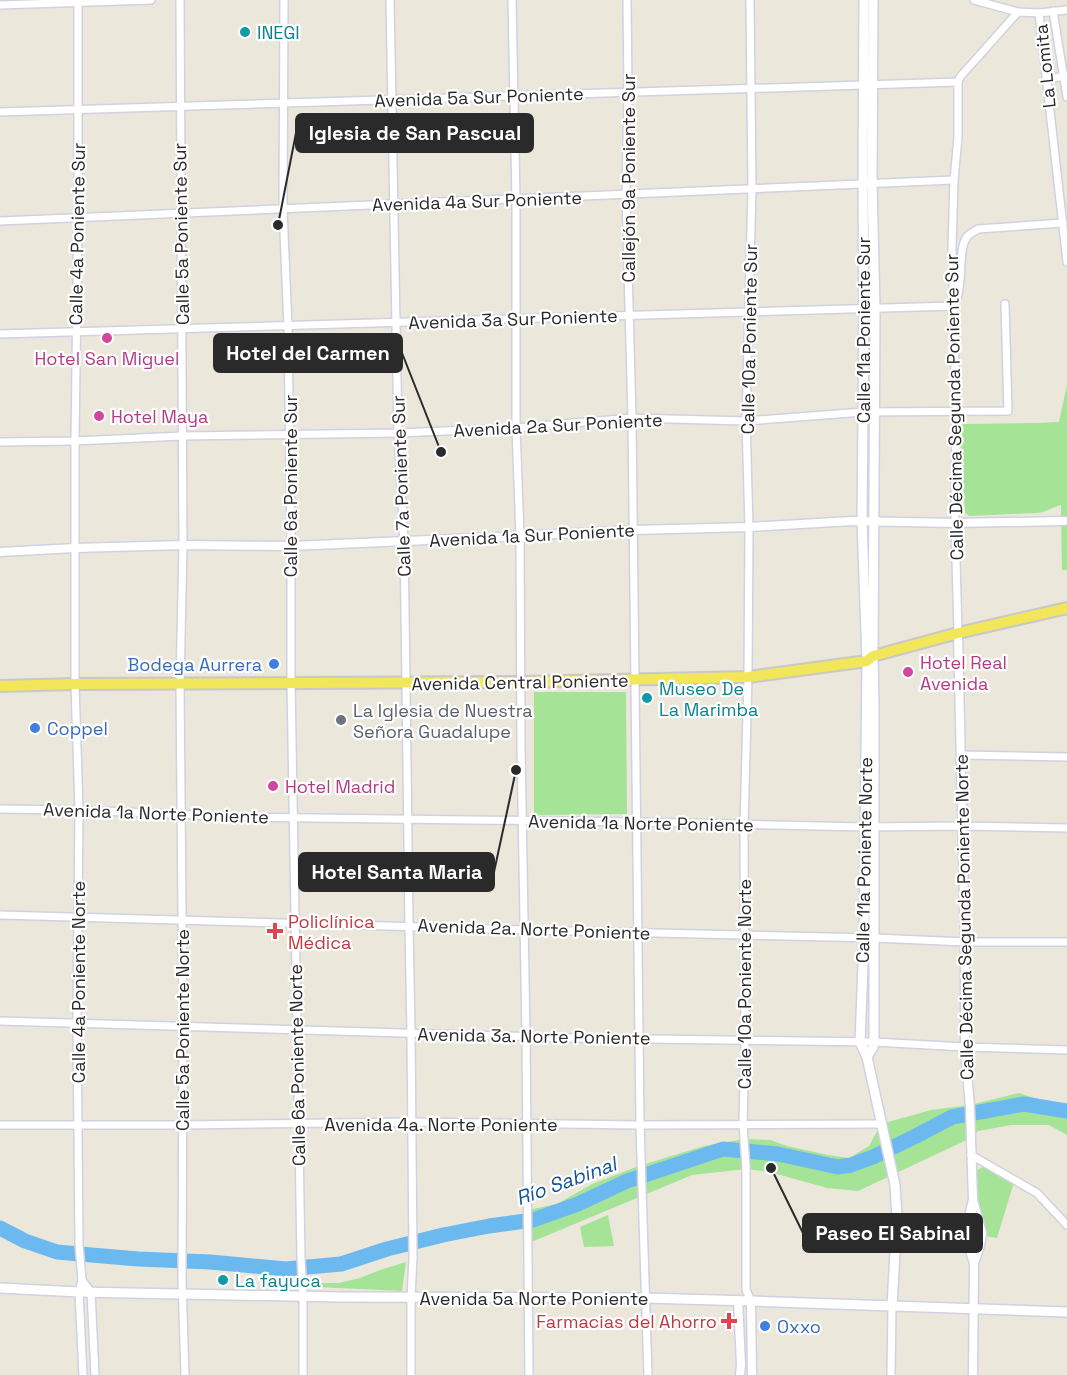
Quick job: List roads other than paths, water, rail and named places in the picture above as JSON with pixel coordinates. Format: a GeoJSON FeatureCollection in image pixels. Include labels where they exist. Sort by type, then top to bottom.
{"type":"FeatureCollection","features":[{"type":"Feature","properties":{"kind":"main road","name":"Calle 11a Poniente Sur"},"geometry":{"type":"LineString","coordinates":[[864,0],[868,85]]}},
{"type":"Feature","properties":{"kind":"main road","name":"Calle 11a Poniente Sur"},"geometry":{"type":"LineString","coordinates":[[869,590],[862,521],[868,85],[873,0]]}},
{"type":"Feature","properties":{"kind":"main road","name":"Calle 11a Poniente Sur"},"geometry":{"type":"LineString","coordinates":[[867,184],[875,309],[873,520],[869,590],[870,658]]}},
{"type":"Feature","properties":{"kind":"main road","name":"Avenida Central Poniente"},"geometry":{"type":"LineString","coordinates":[[0,686],[521,682],[748,677],[870,658],[958,633],[1067,608]]}},
{"type":"Feature","properties":{"kind":"main road","name":"Calle 11a Poniente Norte"},"geometry":{"type":"LineString","coordinates":[[870,658],[869,827],[861,1042],[867,1057],[895,1185],[897,1217],[892,1306]]}},
{"type":"Feature","properties":{"kind":"main road","name":"Calle 11a Poniente Norte"},"geometry":{"type":"LineString","coordinates":[[869,827],[875,938],[874,1042]]}},
{"type":"Feature","properties":{"kind":"main road"},"geometry":{"type":"LineString","coordinates":[[867,1057],[874,1042]]}},
{"type":"Feature","properties":{"kind":"main road","name":"Avenida 5a Norte Poniente"},"geometry":{"type":"LineString","coordinates":[[0,1288],[79,1292],[411,1298],[751,1300],[1067,1312]]}},
{"type":"Feature","properties":{"kind":"street"},"geometry":{"type":"LineString","coordinates":[[0,5],[151,0]]}},
{"type":"Feature","properties":{"kind":"street","name":"Calle 5a Poniente Sur"},"geometry":{"type":"LineString","coordinates":[[180,0],[183,545],[180,684]]}},
{"type":"Feature","properties":{"kind":"street","name":"Calle 6a Poniente Sur"},"geometry":{"type":"LineString","coordinates":[[284,0],[283,209],[290,434],[291,683]]}},
{"type":"Feature","properties":{"kind":"street","name":"Calle 7a Poniente Sur"},"geometry":{"type":"LineString","coordinates":[[390,0],[398,433],[404,541],[413,1237],[411,1375]]}},
{"type":"Feature","properties":{"kind":"street"},"geometry":{"type":"LineString","coordinates":[[512,0],[516,199],[516,428],[520,536],[528,1124],[529,1375]]}},
{"type":"Feature","properties":{"kind":"street","name":"Callejón 9a Poniente Sur"},"geometry":{"type":"LineString","coordinates":[[627,0],[626,194],[632,418],[640,1125],[648,1375]]}},
{"type":"Feature","properties":{"kind":"street","name":"Calle 10a Poniente Sur"},"geometry":{"type":"LineString","coordinates":[[748,677],[749,527],[746,421],[752,189],[750,0]]}},
{"type":"Feature","properties":{"kind":"street"},"geometry":{"type":"LineString","coordinates":[[974,0],[1018,12],[1039,13],[1067,10]]}},
{"type":"Feature","properties":{"kind":"street","name":"Calle 4a Poniente Sur"},"geometry":{"type":"LineString","coordinates":[[75,684],[78,1]]}},
{"type":"Feature","properties":{"kind":"street","name":"La Lomita"},"geometry":{"type":"LineString","coordinates":[[1053,11],[1067,97]]}},
{"type":"Feature","properties":{"kind":"street"},"geometry":{"type":"LineString","coordinates":[[958,82],[1018,12]]}},
{"type":"Feature","properties":{"kind":"street","name":"La Lomita"},"geometry":{"type":"LineString","coordinates":[[1039,13],[1067,259]]}},
{"type":"Feature","properties":{"kind":"street"},"geometry":{"type":"LineString","coordinates":[[1047,79],[1065,76]]}},
{"type":"Feature","properties":{"kind":"street","name":"Avenida 5a Sur Poniente"},"geometry":{"type":"LineString","coordinates":[[0,112],[958,82]]}},
{"type":"Feature","properties":{"kind":"street","name":"Calle Décima Segunda Poniente Sur"},"geometry":{"type":"LineString","coordinates":[[958,82],[958,137],[952,247],[958,633]]}},
{"type":"Feature","properties":{"kind":"street"},"geometry":{"type":"LineString","coordinates":[[1057,175],[1067,173]]}},
{"type":"Feature","properties":{"kind":"street","name":"Avenida 4a Sur Poniente"},"geometry":{"type":"LineString","coordinates":[[0,221],[954,180]]}},
{"type":"Feature","properties":{"kind":"street"},"geometry":{"type":"LineString","coordinates":[[953,306],[959,296],[963,243],[968,234],[978,230],[1063,222]]}},
{"type":"Feature","properties":{"kind":"street","name":"Avenida 2a Sur Poniente"},"geometry":{"type":"LineString","coordinates":[[0,442],[182,436],[398,433],[516,428],[632,418],[746,421],[863,412],[1008,411],[1005,304]]}},
{"type":"Feature","properties":{"kind":"street","name":"Avenida 3a Sur Poniente"},"geometry":{"type":"LineString","coordinates":[[0,334],[953,306]]}},
{"type":"Feature","properties":{"kind":"street","name":"Avenida 1a Sur Poniente"},"geometry":{"type":"LineString","coordinates":[[0,552],[183,545],[291,546],[873,520],[955,523],[1064,521]]}},
{"type":"Feature","properties":{"kind":"street","name":"Calle Décima Segunda Poniente Norte"},"geometry":{"type":"LineString","coordinates":[[958,633],[965,1047],[970,1108],[973,1200],[982,1233],[974,1263],[973,1375]]}},
{"type":"Feature","properties":{"kind":"street","name":"Calle 10a Poniente Norte"},"geometry":{"type":"LineString","coordinates":[[748,677],[744,825],[743,1125],[746,1145],[746,1290],[751,1300],[752,1375]]}},
{"type":"Feature","properties":{"kind":"street","name":"Calle 6a Poniente Norte"},"geometry":{"type":"LineString","coordinates":[[291,683],[303,1375]]}},
{"type":"Feature","properties":{"kind":"street","name":"Calle 4a Poniente Norte"},"geometry":{"type":"LineString","coordinates":[[75,684],[79,810],[77,1124],[79,1250],[82,1277],[79,1292],[82,1375]]}},
{"type":"Feature","properties":{"kind":"street","name":"Calle 5a Poniente Norte"},"geometry":{"type":"LineString","coordinates":[[180,684],[183,1027],[182,1293],[185,1375]]}},
{"type":"Feature","properties":{"kind":"street"},"geometry":{"type":"LineString","coordinates":[[961,755],[1067,757]]}},
{"type":"Feature","properties":{"kind":"street","name":"Avenida 1a Norte Poniente"},"geometry":{"type":"LineString","coordinates":[[0,809],[293,818],[1067,828]]}},
{"type":"Feature","properties":{"kind":"street","name":"Avenida 2a. Norte Poniente"},"geometry":{"type":"LineString","coordinates":[[0,915],[965,942],[1067,942]]}},
{"type":"Feature","properties":{"kind":"street","name":"Avenida 3a. Norte Poniente"},"geometry":{"type":"LineString","coordinates":[[0,1021],[639,1039],[874,1042],[1067,1050]]}},
{"type":"Feature","properties":{"kind":"street","name":"Avenida 4a. Norte Poniente"},"geometry":{"type":"LineString","coordinates":[[0,1125],[412,1122],[640,1125],[881,1124]]}},
{"type":"Feature","properties":{"kind":"street"},"geometry":{"type":"LineString","coordinates":[[971,1155],[1037,1193],[1067,1225]]}},
{"type":"Feature","properties":{"kind":"street","name":"Calle Décima Segunda Poniente Norte"},"geometry":{"type":"LineString","coordinates":[[973,1200],[966,1235],[974,1263]]}},
{"type":"Feature","properties":{"kind":"street"},"geometry":{"type":"LineString","coordinates":[[82,1277],[91,1292],[95,1375]]}},
{"type":"Feature","properties":{"kind":"street"},"geometry":{"type":"LineString","coordinates":[[740,1375],[738,1300],[746,1290]]}},
{"type":"Feature","properties":{"kind":"street"},"geometry":{"type":"LineString","coordinates":[[891,1375],[892,1306]]}},
{"type":"Feature","properties":{"kind":"waterway","name":"Río Sabinal"},"geometry":{"type":"LineString","coordinates":[[0,1228],[25,1241],[57,1252],[286,1269],[341,1264],[387,1249],[443,1235],[533,1220],[578,1204],[627,1181],[723,1149],[778,1154],[838,1167],[873,1157],[952,1117],[1024,1104],[1067,1111]]}},
{"type":"Feature","properties":{"kind":"place","name":"INEGI"},"geometry":{"type":"Point","coordinates":[245,32]}},
{"type":"Feature","properties":{"kind":"place","name":"Iglesia de San Pascual"},"geometry":{"type":"Point","coordinates":[278,225]}},
{"type":"Feature","properties":{"kind":"place","name":"Hotel San Miguel"},"geometry":{"type":"Point","coordinates":[107,338]}},
{"type":"Feature","properties":{"kind":"place","name":"Hotel Maya"},"geometry":{"type":"Point","coordinates":[99,416]}},
{"type":"Feature","properties":{"kind":"place","name":"Hotel del Carmen"},"geometry":{"type":"Point","coordinates":[441,452]}},
{"type":"Feature","properties":{"kind":"place","name":"Bodega Aurrera"},"geometry":{"type":"Point","coordinates":[274,664]}},
{"type":"Feature","properties":{"kind":"place","name":"Hotel Real Avenida"},"geometry":{"type":"Point","coordinates":[908,672]}},
{"type":"Feature","properties":{"kind":"place","name":"Museo De La Marimba"},"geometry":{"type":"Point","coordinates":[647,698]}},
{"type":"Feature","properties":{"kind":"place","name":"La Iglesia de Nuestra Señora Guadalupe"},"geometry":{"type":"Point","coordinates":[341,720]}},
{"type":"Feature","properties":{"kind":"place","name":"Coppel"},"geometry":{"type":"Point","coordinates":[35,728]}},
{"type":"Feature","properties":{"kind":"place","name":"Hotel Santa Maria"},"geometry":{"type":"Point","coordinates":[516,770]}},
{"type":"Feature","properties":{"kind":"place","name":"Hotel Madrid"},"geometry":{"type":"Point","coordinates":[273,786]}},
{"type":"Feature","properties":{"kind":"place","name":"Policlínica Médica"},"geometry":{"type":"Point","coordinates":[275,931]}},
{"type":"Feature","properties":{"kind":"place","name":"Paseo El Sabinal"},"geometry":{"type":"Point","coordinates":[771,1168]}},
{"type":"Feature","properties":{"kind":"place","name":"La fayuca"},"geometry":{"type":"Point","coordinates":[223,1280]}},
{"type":"Feature","properties":{"kind":"place","name":"Farmacias del Ahorro"},"geometry":{"type":"Point","coordinates":[729,1321]}},
{"type":"Feature","properties":{"kind":"place","name":"Oxxo"},"geometry":{"type":"Point","coordinates":[765,1326]}}]}
